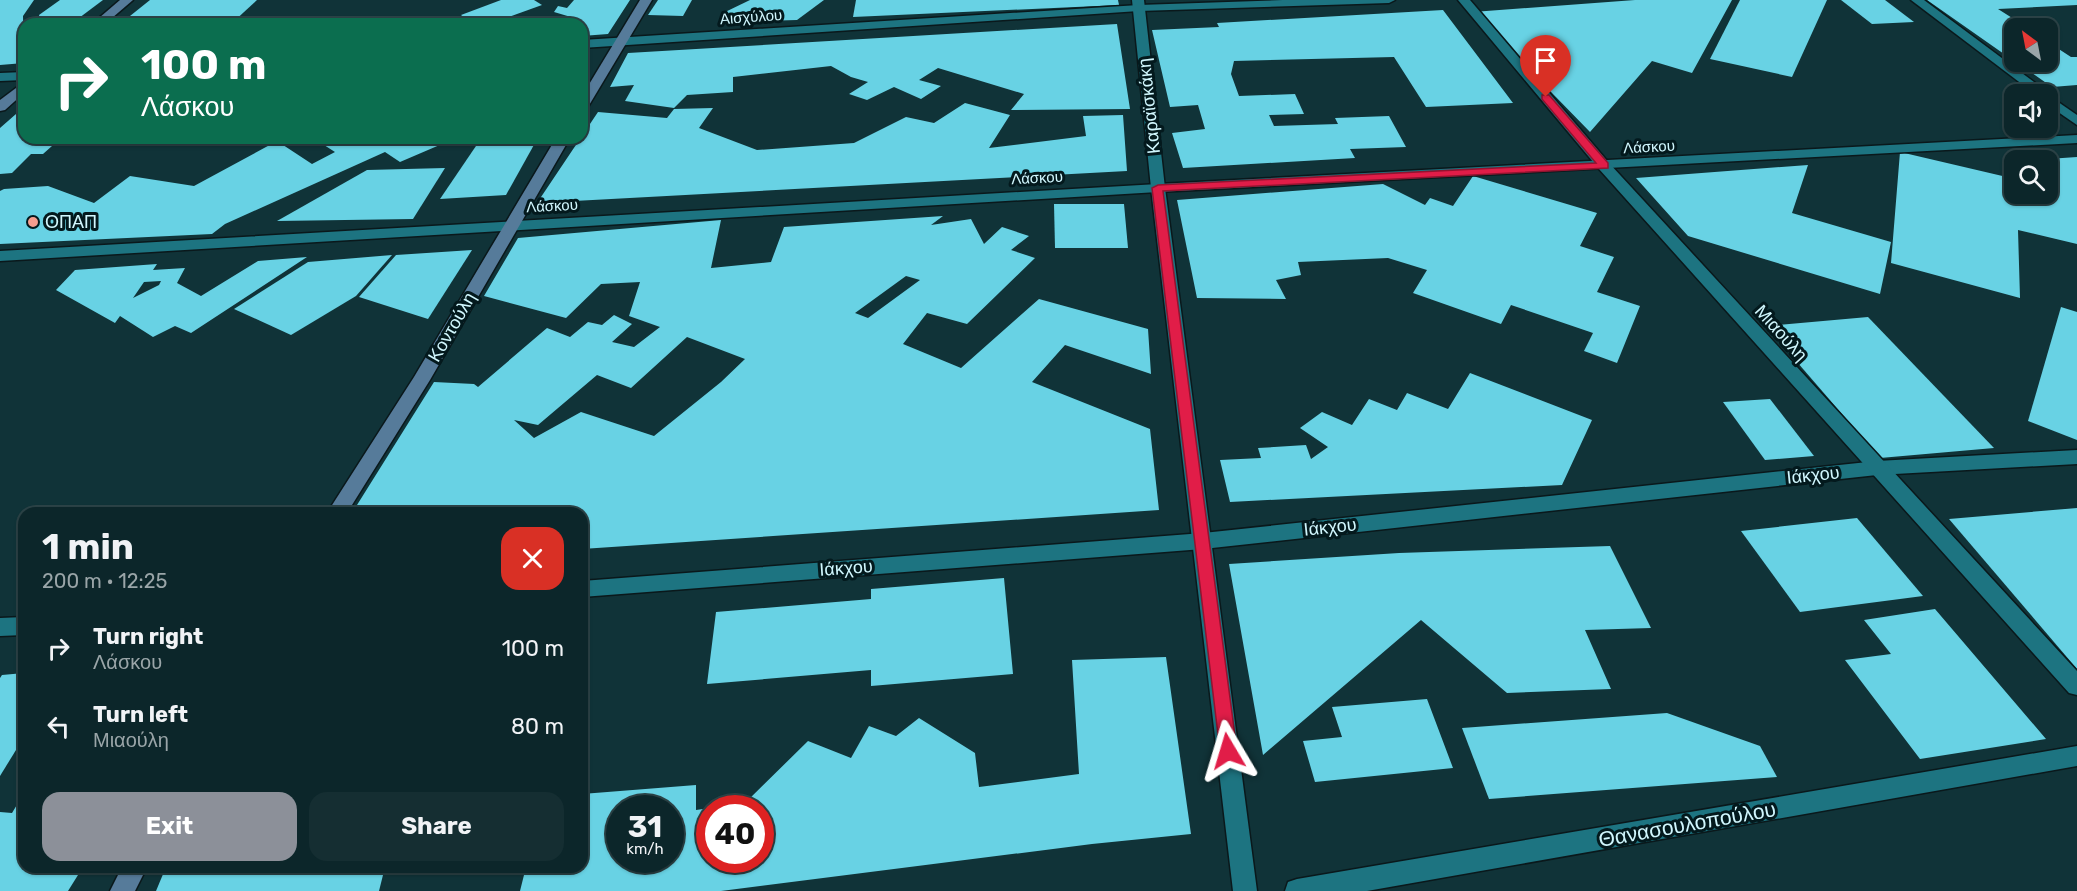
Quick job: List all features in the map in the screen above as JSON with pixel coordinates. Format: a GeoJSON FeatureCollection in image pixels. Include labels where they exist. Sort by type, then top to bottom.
{"type":"FeatureCollection","features":[{"type":"Feature","properties":{"kind":"main road"},"geometry":{"type":"LineString","coordinates":[[105,18],[127,0]]}},
{"type":"Feature","properties":{"kind":"main road"},"geometry":{"type":"LineString","coordinates":[[588,97],[646,0]]}},
{"type":"Feature","properties":{"kind":"main road"},"geometry":{"type":"LineString","coordinates":[[0,106],[18,91]]}},
{"type":"Feature","properties":{"kind":"main road","name":"Κοντούλη"},"geometry":{"type":"LineString","coordinates":[[341,507],[421,380],[559,144]]}},
{"type":"Feature","properties":{"kind":"main road"},"geometry":{"type":"LineString","coordinates":[[122,891],[132,873]]}},
{"type":"Feature","properties":{"kind":"street","name":"Αισχύλου"},"geometry":{"type":"LineString","coordinates":[[588,44],[1138,4],[1389,0]]}},
{"type":"Feature","properties":{"kind":"street","name":"Μιαούλη"},"geometry":{"type":"LineString","coordinates":[[1464,0],[1604,166],[2077,686]]}},
{"type":"Feature","properties":{"kind":"street"},"geometry":{"type":"LineString","coordinates":[[1917,0],[2029,84]]}},
{"type":"Feature","properties":{"kind":"street","name":"Καραϊσκάκη"},"geometry":{"type":"LineString","coordinates":[[1138,4],[1158,188],[1245,891]]}},
{"type":"Feature","properties":{"kind":"street"},"geometry":{"type":"LineString","coordinates":[[0,77],[18,76]]}},
{"type":"Feature","properties":{"kind":"street"},"geometry":{"type":"LineString","coordinates":[[2058,107],[2077,121]]}},
{"type":"Feature","properties":{"kind":"street","name":"Λάσκου"},"geometry":{"type":"LineString","coordinates":[[0,256],[1158,188],[2077,140]]}},
{"type":"Feature","properties":{"kind":"street","name":"Ιάκχου"},"geometry":{"type":"LineString","coordinates":[[588,589],[1203,541],[1877,468],[2077,457]]}},
{"type":"Feature","properties":{"kind":"street"},"geometry":{"type":"LineString","coordinates":[[0,627],[18,626]]}},
{"type":"Feature","properties":{"kind":"street","name":"Θανασουλοπούλου"},"geometry":{"type":"LineString","coordinates":[[1297,891],[2077,756]]}},
{"type":"Feature","properties":{"kind":"building"},"geometry":{"type":"Polygon","coordinates":[[[0,0],[34,0],[23,18],[18,18],[18,64],[0,65],[0,0]]]}},
{"type":"Feature","properties":{"kind":"building"},"geometry":{"type":"Polygon","coordinates":[[[60,0],[103,0],[79,18],[40,18],[39,15],[60,0]]]}},
{"type":"Feature","properties":{"kind":"building"},"geometry":{"type":"Polygon","coordinates":[[[150,0],[257,0],[238,18],[128,18],[150,0]]]}},
{"type":"Feature","properties":{"kind":"building"},"geometry":{"type":"Polygon","coordinates":[[[501,0],[534,0],[542,5],[506,18],[465,18],[461,15],[501,0]]]}},
{"type":"Feature","properties":{"kind":"building"},"geometry":{"type":"Polygon","coordinates":[[[574,0],[630,0],[608,34],[588,36],[588,18],[574,18],[554,12],[558,6],[567,8],[574,0]]]}},
{"type":"Feature","properties":{"kind":"building"},"geometry":{"type":"Polygon","coordinates":[[[658,0],[692,0],[683,16],[648,15],[658,0]]]}},
{"type":"Feature","properties":{"kind":"building"},"geometry":{"type":"Polygon","coordinates":[[[750,0],[824,0],[797,20],[724,22],[721,14],[750,0]]]}},
{"type":"Feature","properties":{"kind":"building"},"geometry":{"type":"Polygon","coordinates":[[[856,0],[1118,0],[1119,5],[853,17],[856,0]]]}},
{"type":"Feature","properties":{"kind":"building"},"geometry":{"type":"Polygon","coordinates":[[[1635,0],[1732,0],[1692,73],[1652,61],[1590,132],[1473,12],[1635,0]]]}},
{"type":"Feature","properties":{"kind":"building"},"geometry":{"type":"Polygon","coordinates":[[[1740,0],[1827,0],[1792,77],[1710,59],[1740,0]]]}},
{"type":"Feature","properties":{"kind":"building"},"geometry":{"type":"Polygon","coordinates":[[[1841,0],[1885,0],[1914,22],[1872,24],[1841,0]]]}},
{"type":"Feature","properties":{"kind":"building"},"geometry":{"type":"Polygon","coordinates":[[[1927,0],[2077,0],[2077,5],[1998,9],[2012,18],[2004,18],[2004,54],[1927,0]]]}},
{"type":"Feature","properties":{"kind":"building"},"geometry":{"type":"Polygon","coordinates":[[[1443,10],[1513,103],[1426,107],[1394,57],[1234,61],[1231,74],[1239,96],[1295,94],[1304,114],[1269,115],[1274,126],[1338,124],[1335,118],[1389,116],[1406,147],[1350,149],[1355,158],[1183,168],[1172,133],[1205,129],[1198,105],[1170,107],[1152,30],[1219,27],[1217,23],[1443,10]]]}},
{"type":"Feature","properties":{"kind":"building"},"geometry":{"type":"Polygon","coordinates":[[[1117,24],[1130,109],[1011,110],[1024,94],[938,68],[919,80],[941,86],[921,99],[894,87],[867,100],[849,94],[868,82],[851,77],[831,66],[733,77],[733,92],[687,95],[674,108],[625,101],[634,85],[610,87],[628,53],[1117,24]]]}},
{"type":"Feature","properties":{"kind":"building"},"geometry":{"type":"Polygon","coordinates":[[[2058,49],[2071,57],[2077,57],[2077,85],[2058,87],[2058,84],[2048,84],[2030,72],[2058,72],[2058,49]]]}},
{"type":"Feature","properties":{"kind":"building"},"geometry":{"type":"Polygon","coordinates":[[[965,103],[1010,115],[989,148],[1086,136],[1083,116],[1123,115],[1127,171],[537,203],[577,144],[588,144],[588,127],[598,112],[667,118],[674,109],[713,108],[699,128],[757,150],[854,143],[906,117],[934,123],[965,103]]]}},
{"type":"Feature","properties":{"kind":"building"},"geometry":{"type":"Polygon","coordinates":[[[18,112],[18,144],[54,144],[43,154],[31,154],[12,173],[0,174],[0,128],[18,112]]]}},
{"type":"Feature","properties":{"kind":"building"},"geometry":{"type":"Polygon","coordinates":[[[271,144],[282,144],[312,164],[335,152],[322,144],[442,144],[400,162],[385,152],[225,224],[212,234],[0,244],[0,191],[4,189],[48,186],[94,203],[130,176],[194,186],[271,144]]]}},
{"type":"Feature","properties":{"kind":"building"},"geometry":{"type":"Polygon","coordinates":[[[477,144],[534,144],[506,195],[440,199],[477,144]]]}},
{"type":"Feature","properties":{"kind":"building"},"geometry":{"type":"Polygon","coordinates":[[[1900,152],[2004,176],[2004,204],[2058,204],[2058,158],[2077,157],[2077,244],[2018,230],[2020,298],[1891,263],[1900,152]]]}},
{"type":"Feature","properties":{"kind":"building"},"geometry":{"type":"Polygon","coordinates":[[[1808,165],[1792,213],[1891,242],[1880,294],[1688,236],[1636,178],[1808,165]]]}},
{"type":"Feature","properties":{"kind":"building"},"geometry":{"type":"Polygon","coordinates":[[[445,168],[413,219],[277,221],[367,170],[445,168]]]}},
{"type":"Feature","properties":{"kind":"building"},"geometry":{"type":"Polygon","coordinates":[[[1473,176],[1597,213],[1580,246],[1614,257],[1597,292],[1640,306],[1617,363],[1584,351],[1593,333],[1511,305],[1501,324],[1413,293],[1427,270],[1388,258],[1298,262],[1301,275],[1276,280],[1286,299],[1197,298],[1177,200],[1383,184],[1425,205],[1430,198],[1453,206],[1473,176]]]}},
{"type":"Feature","properties":{"kind":"building"},"geometry":{"type":"Polygon","coordinates":[[[1054,204],[1124,204],[1128,248],[1055,248],[1054,204]]]}},
{"type":"Feature","properties":{"kind":"building"},"geometry":{"type":"Polygon","coordinates":[[[943,216],[931,225],[971,219],[984,244],[1002,227],[1029,236],[1011,250],[1035,258],[967,324],[927,313],[903,344],[961,368],[1039,299],[1148,329],[1151,374],[1065,345],[1032,382],[1150,429],[1159,510],[588,549],[588,507],[356,507],[434,382],[474,384],[478,387],[547,328],[570,337],[588,322],[602,325],[614,315],[632,324],[612,342],[634,347],[660,327],[629,316],[640,282],[601,284],[566,318],[484,296],[518,238],[721,220],[711,268],[771,262],[784,227],[943,216]],[[906,276],[855,313],[868,318],[920,280],[906,276]],[[687,337],[631,388],[597,375],[538,425],[514,420],[534,438],[581,412],[654,436],[721,382],[745,359],[687,337]]]}},
{"type":"Feature","properties":{"kind":"building"},"geometry":{"type":"Polygon","coordinates":[[[472,250],[428,319],[359,297],[396,255],[472,250]]]}},
{"type":"Feature","properties":{"kind":"building"},"geometry":{"type":"Polygon","coordinates":[[[392,255],[356,296],[291,335],[234,309],[308,262],[392,255]]]}},
{"type":"Feature","properties":{"kind":"building"},"geometry":{"type":"Polygon","coordinates":[[[307,257],[191,333],[175,326],[153,337],[120,316],[115,323],[56,290],[75,270],[157,264],[153,270],[185,268],[177,283],[201,296],[258,261],[307,257]],[[161,281],[144,282],[133,298],[159,285],[161,281]]]}},
{"type":"Feature","properties":{"kind":"building"},"geometry":{"type":"Polygon","coordinates":[[[2061,307],[2077,312],[2077,440],[2028,421],[2061,307]]]}},
{"type":"Feature","properties":{"kind":"building"},"geometry":{"type":"Polygon","coordinates":[[[1868,317],[1994,448],[1880,458],[1766,326],[1868,317]]]}},
{"type":"Feature","properties":{"kind":"building"},"geometry":{"type":"Polygon","coordinates":[[[1470,373],[1592,420],[1562,485],[1230,502],[1220,460],[1261,458],[1258,448],[1306,445],[1311,459],[1328,447],[1300,428],[1322,412],[1352,425],[1369,399],[1397,410],[1407,393],[1448,409],[1470,373]]]}},
{"type":"Feature","properties":{"kind":"building"},"geometry":{"type":"Polygon","coordinates":[[[1770,399],[1814,456],[1765,460],[1723,402],[1770,399]]]}},
{"type":"Feature","properties":{"kind":"building"},"geometry":{"type":"Polygon","coordinates":[[[307,505],[306,507],[281,507],[307,505]]]}},
{"type":"Feature","properties":{"kind":"building"},"geometry":{"type":"Polygon","coordinates":[[[2077,508],[2077,669],[1949,519],[2077,508]]]}},
{"type":"Feature","properties":{"kind":"building"},"geometry":{"type":"Polygon","coordinates":[[[1857,518],[1923,596],[1800,612],[1741,531],[1857,518]]]}},
{"type":"Feature","properties":{"kind":"building"},"geometry":{"type":"Polygon","coordinates":[[[1610,546],[1651,628],[1585,630],[1611,689],[1507,693],[1421,620],[1263,755],[1229,564],[1399,553],[1610,546]]]}},
{"type":"Feature","properties":{"kind":"building"},"geometry":{"type":"Polygon","coordinates":[[[1004,578],[1013,674],[871,686],[871,670],[707,684],[716,612],[871,599],[871,589],[1004,578]]]}},
{"type":"Feature","properties":{"kind":"building"},"geometry":{"type":"Polygon","coordinates":[[[1935,609],[2046,739],[1920,759],[1845,660],[1891,654],[1864,620],[1935,609]]]}},
{"type":"Feature","properties":{"kind":"building"},"geometry":{"type":"Polygon","coordinates":[[[1166,657],[1191,834],[1092,844],[721,891],[520,891],[524,873],[588,873],[588,794],[696,785],[696,873],[774,873],[774,795],[753,795],[808,741],[851,758],[869,726],[896,736],[919,718],[975,753],[979,787],[1079,774],[1072,660],[1166,657]]]}},
{"type":"Feature","properties":{"kind":"building"},"geometry":{"type":"Polygon","coordinates":[[[18,674],[18,747],[0,776],[0,678],[2,675],[18,674]]]}},
{"type":"Feature","properties":{"kind":"building"},"geometry":{"type":"Polygon","coordinates":[[[1427,699],[1453,768],[1315,782],[1303,741],[1342,737],[1332,707],[1427,699]]]}},
{"type":"Feature","properties":{"kind":"building"},"geometry":{"type":"Polygon","coordinates":[[[1667,713],[1760,746],[1777,777],[1489,799],[1462,728],[1667,713]]]}},
{"type":"Feature","properties":{"kind":"building"},"geometry":{"type":"Polygon","coordinates":[[[18,803],[18,873],[79,873],[68,891],[0,891],[0,812],[12,813],[18,803]]]}},
{"type":"Feature","properties":{"kind":"building"},"geometry":{"type":"Polygon","coordinates":[[[164,873],[384,873],[379,891],[156,891],[164,873]]]}},
{"type":"Feature","properties":{"kind":"place","name":"ΟΠΑΠ"},"geometry":{"type":"Point","coordinates":[33,222]}},
{"type":"Feature","properties":{"kind":"route"},"geometry":{"type":"LineString","coordinates":[[1228,751],[1158,188],[1604,166],[1546,97]]}}]}
